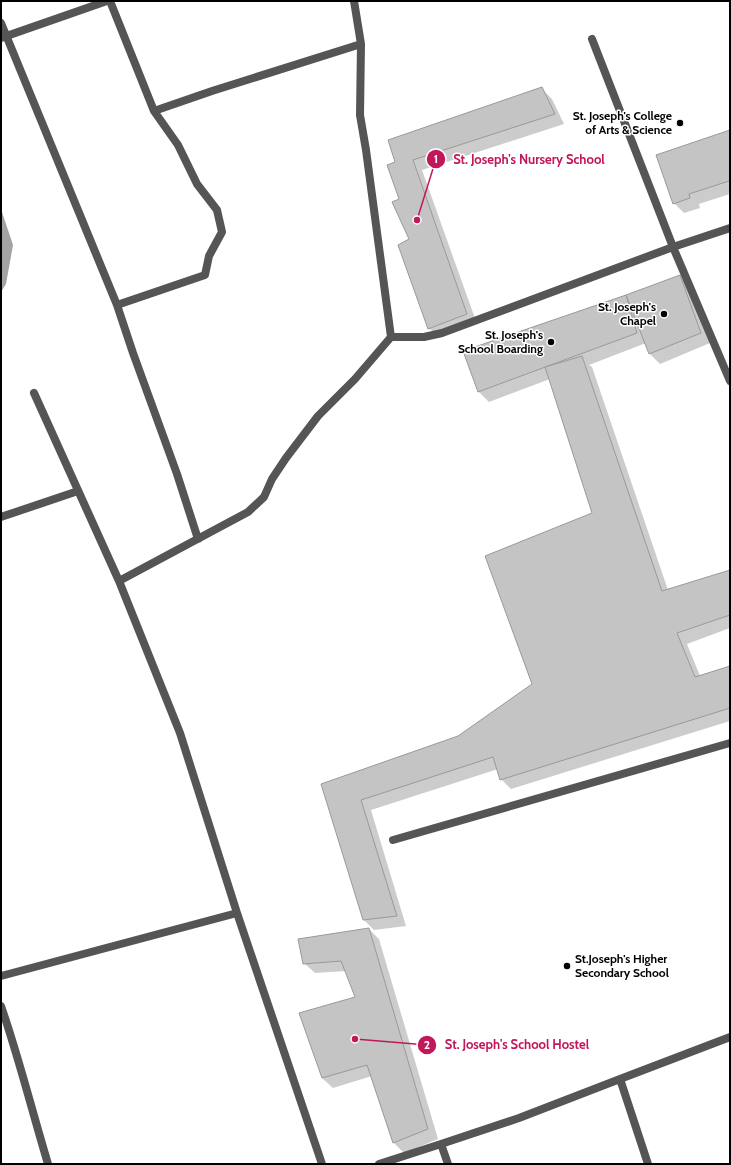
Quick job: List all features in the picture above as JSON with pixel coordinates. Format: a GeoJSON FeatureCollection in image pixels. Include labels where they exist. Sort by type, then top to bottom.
{"type":"FeatureCollection","features":[{"type":"Feature","properties":{"kind":"street"},"geometry":{"type":"LineString","coordinates":[[4,37],[107,1]]}},
{"type":"Feature","properties":{"kind":"street"},"geometry":{"type":"LineString","coordinates":[[110,1],[154,111],[178,145],[197,184],[217,210],[222,232],[209,256],[205,275],[118,305]]}},
{"type":"Feature","properties":{"kind":"street"},"geometry":{"type":"LineString","coordinates":[[119,581],[248,512],[264,497],[272,479],[286,458],[318,416],[356,380],[390,337],[360,115],[360,44],[354,1]]}},
{"type":"Feature","properties":{"kind":"street"},"geometry":{"type":"LineString","coordinates":[[1,23],[4,37],[118,305],[133,353],[177,474],[198,539]]}},
{"type":"Feature","properties":{"kind":"street"},"geometry":{"type":"LineString","coordinates":[[592,39],[673,247],[730,381]]}},
{"type":"Feature","properties":{"kind":"street"},"geometry":{"type":"LineString","coordinates":[[154,111],[360,44]]}},
{"type":"Feature","properties":{"kind":"street"},"geometry":{"type":"LineString","coordinates":[[390,337],[424,337],[442,333],[673,247],[730,228]]}},
{"type":"Feature","properties":{"kind":"street"},"geometry":{"type":"LineString","coordinates":[[34,393],[119,581],[180,733],[237,913],[322,1164]]}},
{"type":"Feature","properties":{"kind":"street"},"geometry":{"type":"LineString","coordinates":[[1,517],[78,491]]}},
{"type":"Feature","properties":{"kind":"street"},"geometry":{"type":"LineString","coordinates":[[393,840],[730,743]]}},
{"type":"Feature","properties":{"kind":"street"},"geometry":{"type":"LineString","coordinates":[[1,976],[237,913]]}},
{"type":"Feature","properties":{"kind":"street"},"geometry":{"type":"LineString","coordinates":[[1,1006],[14,1044],[48,1164]]}},
{"type":"Feature","properties":{"kind":"street"},"geometry":{"type":"LineString","coordinates":[[379,1164],[519,1118],[620,1078],[730,1038]]}},
{"type":"Feature","properties":{"kind":"street"},"geometry":{"type":"LineString","coordinates":[[620,1078],[648,1164]]}},
{"type":"Feature","properties":{"kind":"street"},"geometry":{"type":"LineString","coordinates":[[441,1144],[448,1164]]}},
{"type":"Feature","properties":{"kind":"shaded area"},"geometry":{"type":"Polygon","coordinates":[[[1,209],[13,245],[6,284],[1,292],[1,209]]]}},
{"type":"Feature","properties":{"kind":"building"},"geometry":{"type":"Polygon","coordinates":[[[542,87],[555,114],[413,160],[467,314],[428,329],[398,245],[409,239],[392,202],[399,199],[387,165],[395,162],[388,140],[542,87]]]}},
{"type":"Feature","properties":{"kind":"building"},"geometry":{"type":"Polygon","coordinates":[[[730,130],[730,183],[729,181],[689,194],[690,198],[673,204],[656,155],[730,130]]]}},
{"type":"Feature","properties":{"kind":"building","name":"St. Joseph's Chapel"},"geometry":{"type":"Polygon","coordinates":[[[680,275],[701,333],[649,354],[626,295],[680,275]]]}},
{"type":"Feature","properties":{"kind":"building","name":"St. Joseph's School Boarding"},"geometry":{"type":"Polygon","coordinates":[[[626,295],[637,333],[478,392],[463,351],[626,295]]]}},
{"type":"Feature","properties":{"kind":"building"},"geometry":{"type":"Polygon","coordinates":[[[582,356],[662,591],[730,570],[730,615],[677,633],[695,677],[730,666],[730,708],[500,780],[493,757],[361,800],[397,916],[363,920],[321,784],[458,736],[532,684],[485,556],[592,513],[545,367],[582,356]]]}},
{"type":"Feature","properties":{"kind":"building"},"geometry":{"type":"Polygon","coordinates":[[[369,928],[428,1129],[393,1143],[367,1065],[322,1078],[299,1013],[355,997],[341,961],[303,964],[298,939],[369,928]]]}},
{"type":"Feature","properties":{"kind":"place","name":"St. Joseph's College of Arts & Science"},"geometry":{"type":"Point","coordinates":[680,123]}},
{"type":"Feature","properties":{"kind":"place","name":"St. Joseph's Nursery School"},"geometry":{"type":"Point","coordinates":[417,220]}},
{"type":"Feature","properties":{"kind":"place","name":"St. Joseph's Chapel"},"geometry":{"type":"Point","coordinates":[664,314]}},
{"type":"Feature","properties":{"kind":"place","name":"St. Joseph's School Boarding"},"geometry":{"type":"Point","coordinates":[551,342]}},
{"type":"Feature","properties":{"kind":"place","name":"St.Joseph's Higher Secondary School"},"geometry":{"type":"Point","coordinates":[567,966]}},
{"type":"Feature","properties":{"kind":"place","name":"St. Joseph's School Hostel"},"geometry":{"type":"Point","coordinates":[355,1039]}}]}
